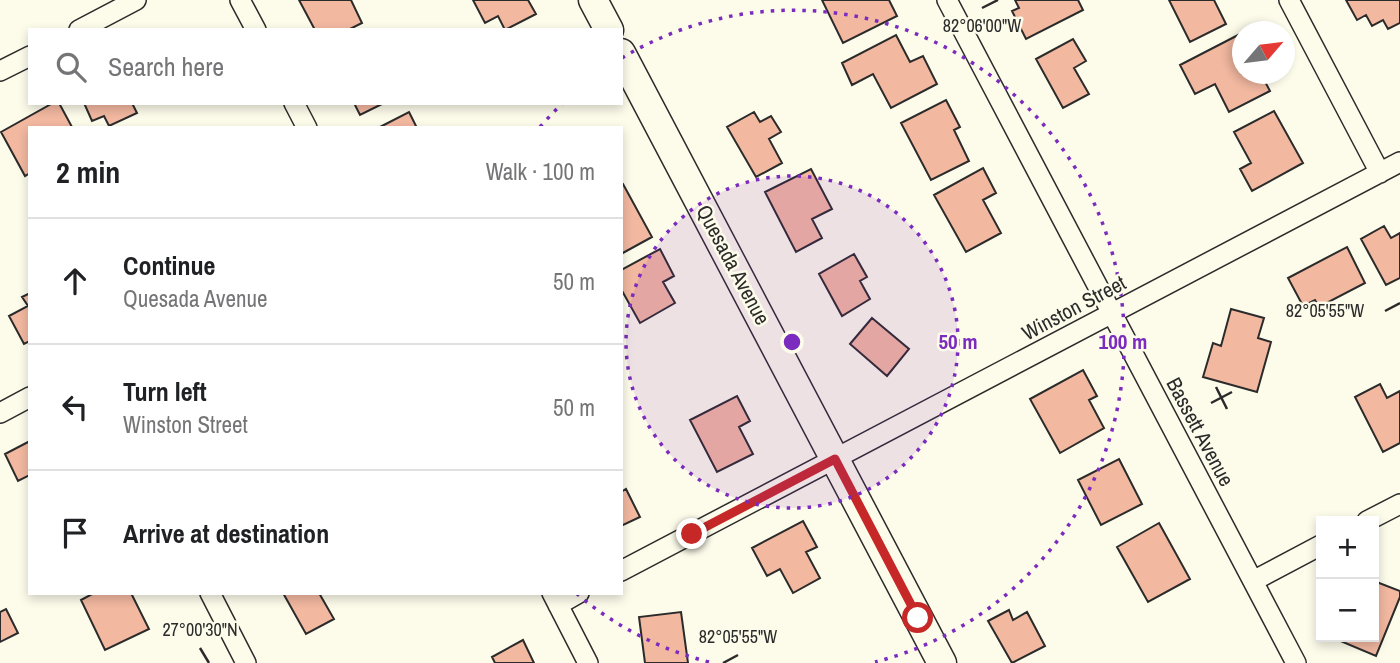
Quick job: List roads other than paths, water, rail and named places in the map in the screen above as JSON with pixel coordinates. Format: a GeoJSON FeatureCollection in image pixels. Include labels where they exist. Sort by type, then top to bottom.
{"type":"FeatureCollection","features":[{"type":"Feature","properties":{"kind":"street"},"geometry":{"type":"LineString","coordinates":[[83,28],[136,0]]}},
{"type":"Feature","properties":{"kind":"street"},"geometry":{"type":"LineString","coordinates":[[240,0],[255,28]]}},
{"type":"Feature","properties":{"kind":"street"},"geometry":{"type":"LineString","coordinates":[[593,0],[608,28]]}},
{"type":"Feature","properties":{"kind":"street","name":"Bassett Avenue"},"geometry":{"type":"LineString","coordinates":[[947,0],[1296,663]]}},
{"type":"Feature","properties":{"kind":"street"},"geometry":{"type":"LineString","coordinates":[[1289,0],[1380,173]]}},
{"type":"Feature","properties":{"kind":"street"},"geometry":{"type":"LineString","coordinates":[[0,71],[28,57]]}},
{"type":"Feature","properties":{"kind":"street","name":"Quesada Avenue"},"geometry":{"type":"LineString","coordinates":[[623,57],[942,663]]}},
{"type":"Feature","properties":{"kind":"street"},"geometry":{"type":"LineString","coordinates":[[295,105],[306,126]]}},
{"type":"Feature","properties":{"kind":"street","name":"Winston Street"},"geometry":{"type":"LineString","coordinates":[[623,570],[1400,162]]}},
{"type":"Feature","properties":{"kind":"street"},"geometry":{"type":"LineString","coordinates":[[0,413],[28,398]]}},
{"type":"Feature","properties":{"kind":"street"},"geometry":{"type":"LineString","coordinates":[[1377,516],[1400,504]]}},
{"type":"Feature","properties":{"kind":"street"},"geometry":{"type":"LineString","coordinates":[[1253,581],[1316,548]]}},
{"type":"Feature","properties":{"kind":"street"},"geometry":{"type":"LineString","coordinates":[[211,595],[246,663]]}},
{"type":"Feature","properties":{"kind":"street"},"geometry":{"type":"LineString","coordinates":[[555,599],[588,663]]}}]}
